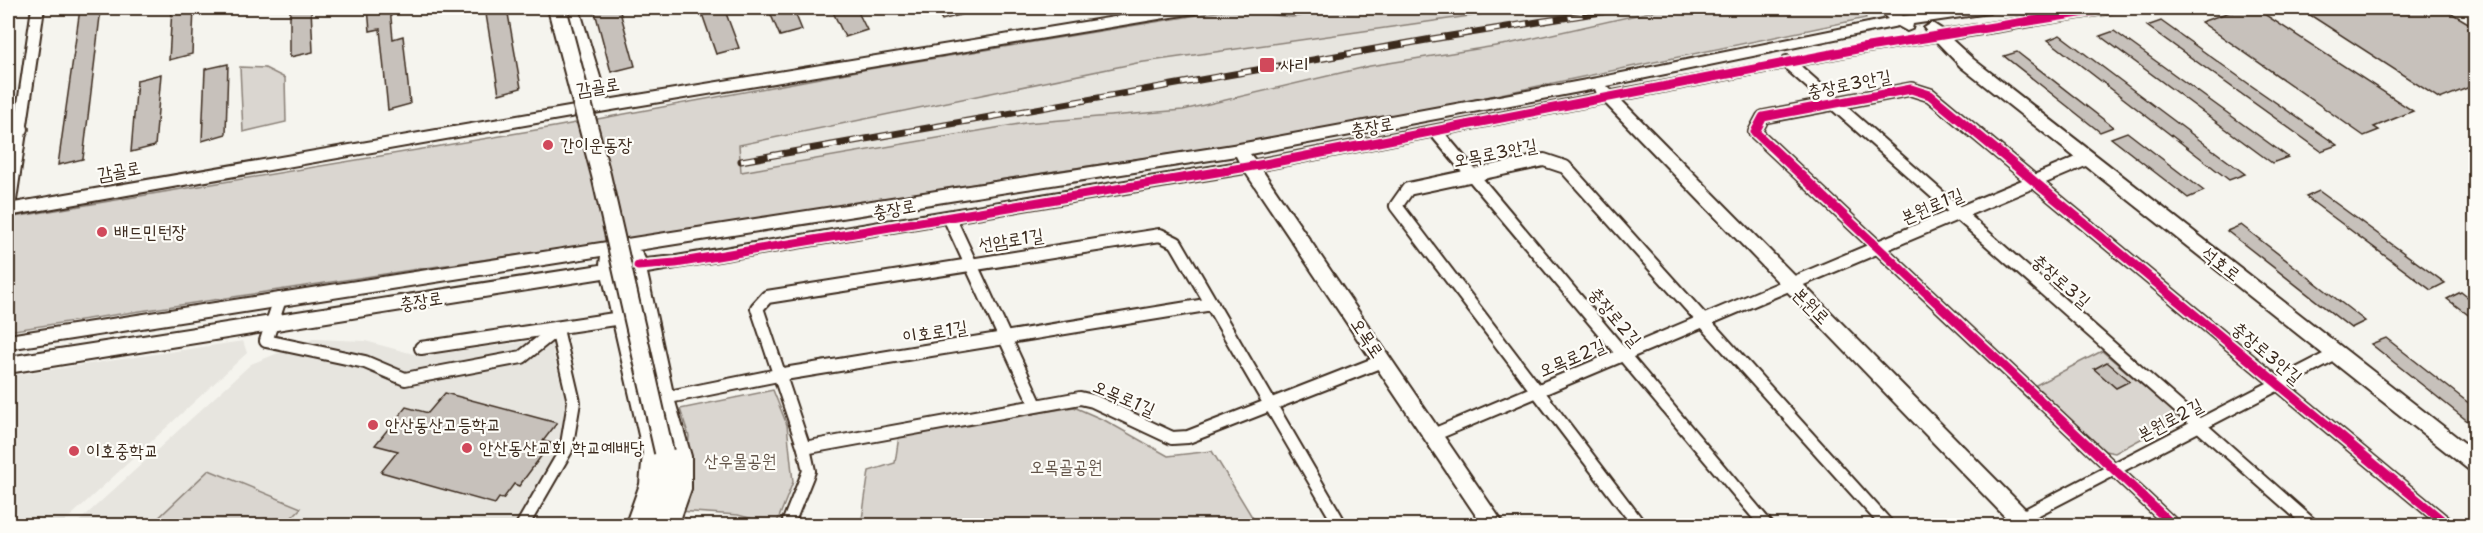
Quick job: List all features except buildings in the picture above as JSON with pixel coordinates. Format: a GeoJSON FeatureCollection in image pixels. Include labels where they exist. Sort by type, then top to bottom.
{"type":"FeatureCollection","features":[{"type":"Feature","properties":{"kind":"street"},"geometry":{"type":"LineString","coordinates":[[8,204],[22,129],[38,8]]}},
{"type":"Feature","properties":{"kind":"street"},"geometry":{"type":"LineString","coordinates":[[548,8],[576,108]]}},
{"type":"Feature","properties":{"kind":"street"},"geometry":{"type":"LineString","coordinates":[[557,8],[601,175],[664,452],[666,481],[658,514],[669,525],[681,489],[681,456],[664,398],[632,246]]}},
{"type":"Feature","properties":{"kind":"street"},"geometry":{"type":"LineString","coordinates":[[572,8],[600,104]]}},
{"type":"Feature","properties":{"kind":"street","name":"감골로"},"geometry":{"type":"LineString","coordinates":[[600,104],[1144,8]]}},
{"type":"Feature","properties":{"kind":"street","name":"감골로"},"geometry":{"type":"LineString","coordinates":[[8,204],[600,104],[1195,8]]}},
{"type":"Feature","properties":{"kind":"street","name":"충장로"},"geometry":{"type":"LineString","coordinates":[[8,342],[679,238],[1436,132],[1900,13],[1989,8]]}},
{"type":"Feature","properties":{"kind":"street","name":"충장로"},"geometry":{"type":"LineString","coordinates":[[8,365],[609,270],[688,261],[949,217],[1602,90],[2111,8]]}},
{"type":"Feature","properties":{"kind":"street","name":"석호로"},"geometry":{"type":"LineString","coordinates":[[1900,13],[1939,34],[1967,63],[2475,464]]}},
{"type":"Feature","properties":{"kind":"street","name":"석호로"},"geometry":{"type":"LineString","coordinates":[[1900,13],[1921,37],[1967,63]]}},
{"type":"Feature","properties":{"kind":"street","name":"충장로3길"},"geometry":{"type":"LineString","coordinates":[[1787,62],[1831,104],[2313,525]]}},
{"type":"Feature","properties":{"kind":"street","name":"충장로3안길"},"geometry":{"type":"LineString","coordinates":[[2174,525],[1755,132],[1763,117],[1911,88],[1930,95],[2449,525]]}},
{"type":"Feature","properties":{"kind":"street","name":"본원로"},"geometry":{"type":"LineString","coordinates":[[1602,90],[2018,523]]}},
{"type":"Feature","properties":{"kind":"street"},"geometry":{"type":"LineString","coordinates":[[8,132],[22,129]]}},
{"type":"Feature","properties":{"kind":"street","name":"충장로2길"},"geometry":{"type":"LineString","coordinates":[[1436,132],[1767,525]]}},
{"type":"Feature","properties":{"kind":"street","name":"오목로"},"geometry":{"type":"LineString","coordinates":[[1244,158],[1495,525]]}},
{"type":"Feature","properties":{"kind":"street","name":"본원로1길"},"geometry":{"type":"LineString","coordinates":[[1791,286],[2087,159]]}},
{"type":"Feature","properties":{"kind":"street","name":"오목로3안길"},"geometry":{"type":"LineString","coordinates":[[1640,525],[1396,206],[1408,189],[1544,160],[1565,167],[1888,525]]}},
{"type":"Feature","properties":{"kind":"street"},"geometry":{"type":"LineString","coordinates":[[949,217],[1035,405]]}},
{"type":"Feature","properties":{"kind":"street","name":"선암로1길"},"geometry":{"type":"LineString","coordinates":[[787,525],[809,471],[804,448],[778,375],[758,308],[767,297],[1160,235],[1176,243],[1268,404],[1341,525]]}},
{"type":"Feature","properties":{"kind":"street"},"geometry":{"type":"LineString","coordinates":[[606,250],[652,453],[650,484],[635,525]]}},
{"type":"Feature","properties":{"kind":"street","name":"오목로2길"},"geometry":{"type":"LineString","coordinates":[[1433,435],[1791,286]]}},
{"type":"Feature","properties":{"kind":"street"},"geometry":{"type":"LineString","coordinates":[[280,299],[266,341],[365,362],[405,379],[522,357],[557,329]]}},
{"type":"Feature","properties":{"kind":"street","name":"이호로1길"},"geometry":{"type":"LineString","coordinates":[[664,398],[778,375],[1212,304]]}},
{"type":"Feature","properties":{"kind":"street"},"geometry":{"type":"LineString","coordinates":[[421,348],[621,318]]}},
{"type":"Feature","properties":{"kind":"street"},"geometry":{"type":"LineString","coordinates":[[522,525],[566,450],[574,402],[557,329]]}},
{"type":"Feature","properties":{"kind":"street","name":"본원로2길"},"geometry":{"type":"LineString","coordinates":[[2018,523],[2115,469],[2336,354]]}},
{"type":"Feature","properties":{"kind":"street","name":"오목로1길"},"geometry":{"type":"LineString","coordinates":[[804,448],[1080,398],[1093,401],[1172,438],[1188,437],[1382,361]]}},
{"type":"Feature","properties":{"kind":"shaded area"},"geometry":{"type":"Polygon","coordinates":[[[1526,8],[1659,8],[1660,10],[1508,44],[1370,66],[1183,110],[1025,123],[740,172],[739,145],[858,120],[1137,63],[1526,8]]]}},
{"type":"Feature","properties":{"kind":"shaded area","name":"안산동산고등학교"},"geometry":{"type":"Polygon","coordinates":[[[554,338],[553,353],[566,402],[560,448],[513,525],[74,526],[251,364],[313,339],[365,341],[421,356],[554,338]]]}},
{"type":"Feature","properties":{"kind":"shaded area","name":"이호중학교"},"geometry":{"type":"Polygon","coordinates":[[[243,341],[247,353],[61,525],[8,525],[8,376],[243,341]]]}},
{"type":"Feature","properties":{"kind":"green space"},"geometry":{"type":"Polygon","coordinates":[[[1351,8],[1526,8],[1137,63],[739,145],[741,172],[1025,123],[1183,110],[1370,66],[1508,44],[1659,10],[1659,8],[1863,8],[1866,18],[1318,132],[1055,171],[680,232],[8,331],[8,218],[554,127],[863,70],[1228,10],[1292,17],[1351,8]]]}},
{"type":"Feature","properties":{"kind":"green space"},"geometry":{"type":"Polygon","coordinates":[[[240,67],[265,68],[285,78],[286,122],[243,132],[240,67]]]}},
{"type":"Feature","properties":{"kind":"green space"},"geometry":{"type":"Polygon","coordinates":[[[2102,351],[2175,413],[2176,420],[2115,453],[2105,451],[2034,386],[2102,351]]]}},
{"type":"Feature","properties":{"kind":"green space","name":"산우물공원"},"geometry":{"type":"Polygon","coordinates":[[[773,390],[787,425],[793,482],[776,525],[738,515],[678,511],[686,481],[689,436],[680,409],[773,390]]]}},
{"type":"Feature","properties":{"kind":"green space","name":"오목골공원"},"geometry":{"type":"Polygon","coordinates":[[[1074,407],[1106,421],[1168,456],[1212,451],[1257,525],[861,526],[869,471],[895,463],[899,436],[1074,407]]]}},
{"type":"Feature","properties":{"kind":"green space"},"geometry":{"type":"Polygon","coordinates":[[[209,470],[301,508],[284,525],[151,525],[209,470]]]}},
{"type":"Feature","properties":{"kind":"railway"},"geometry":{"type":"LineString","coordinates":[[741,161],[1432,39],[1626,8]]}},
{"type":"Feature","properties":{"kind":"cycle path"},"geometry":{"type":"LineString","coordinates":[[638,266],[676,263],[1265,164],[1862,48],[2111,8]]}},
{"type":"Feature","properties":{"kind":"cycle path"},"geometry":{"type":"LineString","coordinates":[[2174,526],[1755,132],[1763,117],[1911,89],[1930,95],[2449,526]]}},
{"type":"Feature","properties":{"kind":"place","name":"사리"},"geometry":{"type":"Point","coordinates":[1267,65]}},
{"type":"Feature","properties":{"kind":"place","name":"간이운동장"},"geometry":{"type":"Point","coordinates":[548,145]}},
{"type":"Feature","properties":{"kind":"place","name":"배드민턴장"},"geometry":{"type":"Point","coordinates":[102,232]}},
{"type":"Feature","properties":{"kind":"place","name":"안산동산고등학교"},"geometry":{"type":"Point","coordinates":[373,425]}},
{"type":"Feature","properties":{"kind":"place","name":"안산동산교회 학교예배당"},"geometry":{"type":"Point","coordinates":[467,448]}},
{"type":"Feature","properties":{"kind":"place","name":"이호중학교"},"geometry":{"type":"Point","coordinates":[74,451]}}]}
